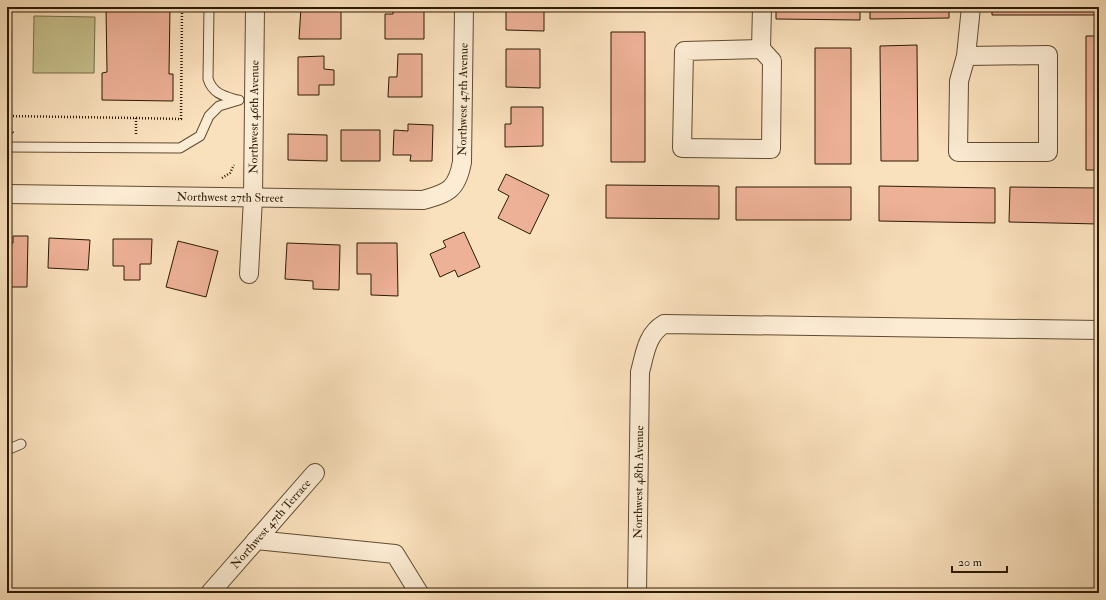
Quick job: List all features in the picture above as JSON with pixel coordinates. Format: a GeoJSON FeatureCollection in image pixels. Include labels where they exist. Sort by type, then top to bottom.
{"type":"FeatureCollection","features":[{"type":"Feature","properties":{"kind":"street","name":"Northwest 46th Avenue"},"geometry":{"type":"LineString","coordinates":[[249,274],[253,198],[246,100],[255,7]]}},
{"type":"Feature","properties":{"kind":"street","name":"Northwest 47th Avenue"},"geometry":{"type":"LineString","coordinates":[[450,189],[459,178],[462,162],[464,7]]}},
{"type":"Feature","properties":{"kind":"street"},"geometry":{"type":"LineString","coordinates":[[761,49],[684,51],[682,148],[770,150],[772,61],[761,49],[762,7]]}},
{"type":"Feature","properties":{"kind":"street"},"geometry":{"type":"LineString","coordinates":[[966,56],[1048,55],[1048,152],[958,152],[959,82],[966,56],[971,7]]}},
{"type":"Feature","properties":{"kind":"street","name":"Northwest 27th Street"},"geometry":{"type":"LineString","coordinates":[[7,194],[423,200],[438,196],[450,189]]}},
{"type":"Feature","properties":{"kind":"street","name":"Northwest 48th Avenue"},"geometry":{"type":"LineString","coordinates":[[637,593],[640,372],[648,341],[654,330],[664,324],[1099,330]]}},
{"type":"Feature","properties":{"kind":"street","name":"Northwest 47th Terrace"},"geometry":{"type":"LineString","coordinates":[[210,593],[315,473]]}},
{"type":"Feature","properties":{"kind":"street"},"geometry":{"type":"LineString","coordinates":[[256,540],[395,554],[419,593]]}},
{"type":"Feature","properties":{"kind":"lane"},"geometry":{"type":"LineString","coordinates":[[209,7],[208,79],[210,86],[215,92],[224,96],[246,100]]}},
{"type":"Feature","properties":{"kind":"lane"},"geometry":{"type":"LineString","coordinates":[[7,147],[180,148],[200,136],[209,116],[218,106],[246,100]]}},
{"type":"Feature","properties":{"kind":"lane"},"geometry":{"type":"LineString","coordinates":[[7,450],[22,444]]}},
{"type":"Feature","properties":{"kind":"path"},"geometry":{"type":"LineString","coordinates":[[7,116],[181,119],[182,7]]}},
{"type":"Feature","properties":{"kind":"path"},"geometry":{"type":"LineString","coordinates":[[136,118],[136,148]]}},
{"type":"Feature","properties":{"kind":"shaded area"},"geometry":{"type":"Polygon","coordinates":[[[34,16],[95,17],[94,73],[33,73],[34,16]]]}},
{"type":"Feature","properties":{"kind":"building"},"geometry":{"type":"Polygon","coordinates":[[[106,7],[170,7],[169,74],[173,74],[173,101],[102,100],[102,73],[107,72],[106,7]]]}},
{"type":"Feature","properties":{"kind":"building"},"geometry":{"type":"Polygon","coordinates":[[[301,7],[341,7],[341,39],[299,39],[301,7]]]}},
{"type":"Feature","properties":{"kind":"building"},"geometry":{"type":"Polygon","coordinates":[[[393,7],[424,7],[424,39],[385,39],[385,14],[393,14],[393,7]]]}},
{"type":"Feature","properties":{"kind":"building"},"geometry":{"type":"Polygon","coordinates":[[[506,7],[544,7],[544,31],[506,30],[506,7]]]}},
{"type":"Feature","properties":{"kind":"building"},"geometry":{"type":"Polygon","coordinates":[[[739,7],[739,8],[608,8],[739,7]]]}},
{"type":"Feature","properties":{"kind":"building"},"geometry":{"type":"Polygon","coordinates":[[[776,7],[860,7],[860,20],[776,19],[776,7]]]}},
{"type":"Feature","properties":{"kind":"building"},"geometry":{"type":"Polygon","coordinates":[[[870,7],[949,7],[949,18],[870,19],[870,7]]]}},
{"type":"Feature","properties":{"kind":"building"},"geometry":{"type":"Polygon","coordinates":[[[992,7],[1099,7],[1099,15],[992,15],[992,7]]]}},
{"type":"Feature","properties":{"kind":"building"},"geometry":{"type":"Polygon","coordinates":[[[611,32],[645,32],[645,162],[611,162],[611,32]]]}},
{"type":"Feature","properties":{"kind":"building"},"geometry":{"type":"Polygon","coordinates":[[[1086,36],[1099,36],[1099,170],[1086,170],[1086,36]]]}},
{"type":"Feature","properties":{"kind":"building"},"geometry":{"type":"Polygon","coordinates":[[[917,45],[918,161],[881,161],[880,46],[917,45]]]}},
{"type":"Feature","properties":{"kind":"building"},"geometry":{"type":"Polygon","coordinates":[[[815,48],[851,48],[851,164],[815,164],[815,48]]]}},
{"type":"Feature","properties":{"kind":"building"},"geometry":{"type":"Polygon","coordinates":[[[506,49],[540,49],[540,88],[506,87],[506,49]]]}},
{"type":"Feature","properties":{"kind":"building"},"geometry":{"type":"Polygon","coordinates":[[[398,54],[422,54],[422,97],[388,97],[389,77],[397,77],[398,54]]]}},
{"type":"Feature","properties":{"kind":"building"},"geometry":{"type":"Polygon","coordinates":[[[324,56],[324,69],[334,70],[334,85],[319,85],[319,95],[298,95],[298,57],[324,56]]]}},
{"type":"Feature","properties":{"kind":"building"},"geometry":{"type":"Polygon","coordinates":[[[511,107],[543,107],[543,146],[505,147],[505,124],[511,124],[511,107]]]}},
{"type":"Feature","properties":{"kind":"building"},"geometry":{"type":"Polygon","coordinates":[[[408,124],[433,125],[432,161],[410,161],[411,155],[393,155],[394,130],[408,131],[408,124]]]}},
{"type":"Feature","properties":{"kind":"building"},"geometry":{"type":"Polygon","coordinates":[[[341,130],[380,130],[380,161],[341,161],[341,130]]]}},
{"type":"Feature","properties":{"kind":"building"},"geometry":{"type":"Polygon","coordinates":[[[288,134],[327,135],[327,161],[288,160],[288,134]]]}},
{"type":"Feature","properties":{"kind":"building"},"geometry":{"type":"Polygon","coordinates":[[[506,174],[549,195],[530,234],[498,218],[509,196],[498,190],[506,174]]]}},
{"type":"Feature","properties":{"kind":"building"},"geometry":{"type":"Polygon","coordinates":[[[606,185],[719,186],[719,219],[606,218],[606,185]]]}},
{"type":"Feature","properties":{"kind":"building"},"geometry":{"type":"Polygon","coordinates":[[[879,186],[995,188],[995,223],[879,221],[879,186]]]}},
{"type":"Feature","properties":{"kind":"building"},"geometry":{"type":"Polygon","coordinates":[[[736,187],[851,187],[851,220],[736,220],[736,187]]]}},
{"type":"Feature","properties":{"kind":"building"},"geometry":{"type":"Polygon","coordinates":[[[1010,187],[1099,188],[1099,224],[1009,222],[1010,187]]]}},
{"type":"Feature","properties":{"kind":"building"},"geometry":{"type":"Polygon","coordinates":[[[464,232],[480,267],[458,277],[455,270],[440,277],[430,254],[446,247],[443,241],[464,232]]]}},
{"type":"Feature","properties":{"kind":"building"},"geometry":{"type":"Polygon","coordinates":[[[13,236],[28,236],[27,287],[7,287],[7,243],[13,243],[13,236]]]}},
{"type":"Feature","properties":{"kind":"building"},"geometry":{"type":"Polygon","coordinates":[[[49,238],[90,240],[88,270],[48,268],[49,238]]]}},
{"type":"Feature","properties":{"kind":"building"},"geometry":{"type":"Polygon","coordinates":[[[113,239],[152,239],[151,264],[140,264],[140,280],[124,280],[124,266],[113,266],[113,239]]]}},
{"type":"Feature","properties":{"kind":"building"},"geometry":{"type":"Polygon","coordinates":[[[178,241],[218,251],[206,297],[166,287],[178,241]]]}},
{"type":"Feature","properties":{"kind":"building"},"geometry":{"type":"Polygon","coordinates":[[[287,243],[340,245],[339,290],[313,289],[313,281],[285,279],[287,243]]]}},
{"type":"Feature","properties":{"kind":"building"},"geometry":{"type":"Polygon","coordinates":[[[357,243],[397,243],[398,296],[371,295],[371,274],[357,274],[357,243]]]}}]}
